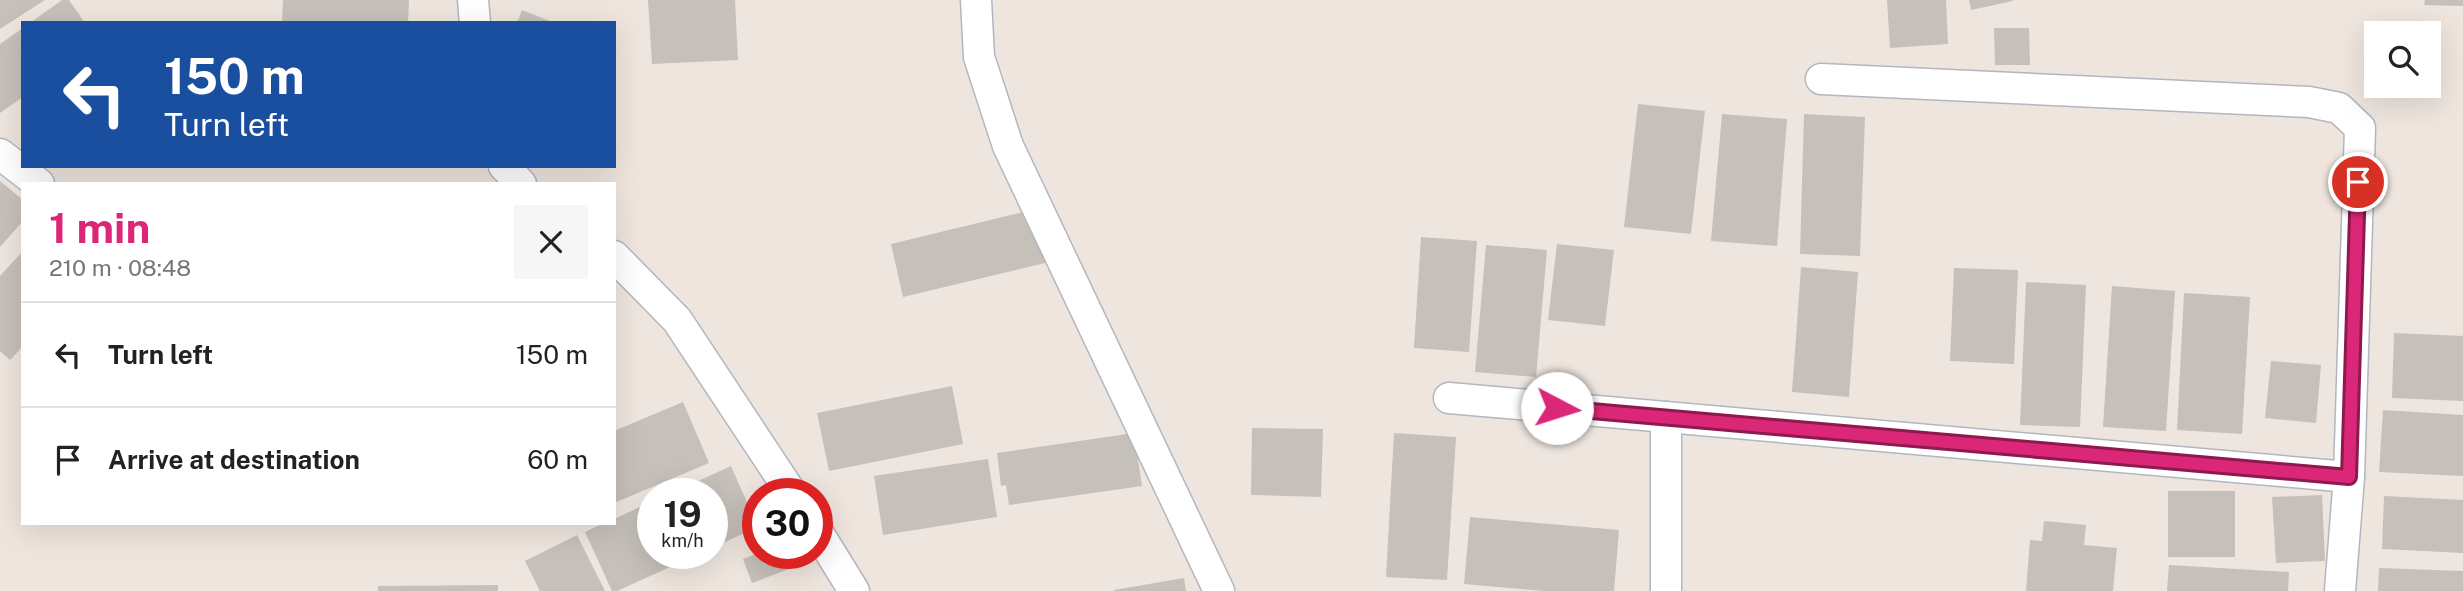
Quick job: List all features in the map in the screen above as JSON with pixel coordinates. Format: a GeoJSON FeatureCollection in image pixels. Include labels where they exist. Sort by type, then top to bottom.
{"type":"FeatureCollection","features":[{"type":"Feature","properties":{"kind":"street"},"geometry":{"type":"LineString","coordinates":[[474,0],[475,21]]}},
{"type":"Feature","properties":{"kind":"street"},"geometry":{"type":"LineString","coordinates":[[976,0],[979,57],[1008,146],[1219,591]]}},
{"type":"Feature","properties":{"kind":"street"},"geometry":{"type":"LineString","coordinates":[[1821,79],[2309,102],[2339,108],[2360,128],[2349,477],[2340,591]]}},
{"type":"Feature","properties":{"kind":"street"},"geometry":{"type":"LineString","coordinates":[[0,154],[36,182]]}},
{"type":"Feature","properties":{"kind":"street"},"geometry":{"type":"LineString","coordinates":[[506,168],[519,182]]}},
{"type":"Feature","properties":{"kind":"street"},"geometry":{"type":"LineString","coordinates":[[616,258],[677,320],[781,478]]}},
{"type":"Feature","properties":{"kind":"street"},"geometry":{"type":"LineString","coordinates":[[1449,398],[2349,477]]}},
{"type":"Feature","properties":{"kind":"street"},"geometry":{"type":"LineString","coordinates":[[1666,417],[1666,591]]}},
{"type":"Feature","properties":{"kind":"street"},"geometry":{"type":"LineString","coordinates":[[833,557],[854,591]]}},
{"type":"Feature","properties":{"kind":"building"},"geometry":{"type":"Polygon","coordinates":[[[0,0],[45,0],[0,29],[0,0]]]}},
{"type":"Feature","properties":{"kind":"building"},"geometry":{"type":"Polygon","coordinates":[[[62,0],[69,0],[84,21],[33,21],[62,0]]]}},
{"type":"Feature","properties":{"kind":"building"},"geometry":{"type":"Polygon","coordinates":[[[283,0],[409,0],[408,21],[282,21],[283,0]]]}},
{"type":"Feature","properties":{"kind":"building"},"geometry":{"type":"Polygon","coordinates":[[[648,0],[735,0],[738,60],[652,64],[648,0]]]}},
{"type":"Feature","properties":{"kind":"building"},"geometry":{"type":"Polygon","coordinates":[[[1887,0],[1946,0],[1948,44],[1890,48],[1887,0]]]}},
{"type":"Feature","properties":{"kind":"building"},"geometry":{"type":"Polygon","coordinates":[[[1969,0],[2013,0],[2013,1],[1971,10],[1969,0]]]}},
{"type":"Feature","properties":{"kind":"building"},"geometry":{"type":"Polygon","coordinates":[[[2425,0],[2463,0],[2463,6],[2424,5],[2425,0]]]}},
{"type":"Feature","properties":{"kind":"building"},"geometry":{"type":"Polygon","coordinates":[[[522,10],[550,21],[518,21],[522,10]]]}},
{"type":"Feature","properties":{"kind":"building"},"geometry":{"type":"Polygon","coordinates":[[[1994,28],[2029,28],[2030,65],[1995,65],[1994,28]]]}},
{"type":"Feature","properties":{"kind":"building"},"geometry":{"type":"Polygon","coordinates":[[[21,29],[21,98],[0,113],[0,44],[21,29]]]}},
{"type":"Feature","properties":{"kind":"building"},"geometry":{"type":"Polygon","coordinates":[[[1638,104],[1705,111],[1691,234],[1624,227],[1638,104]]]}},
{"type":"Feature","properties":{"kind":"building"},"geometry":{"type":"Polygon","coordinates":[[[1722,114],[1787,119],[1777,246],[1711,241],[1722,114]]]}},
{"type":"Feature","properties":{"kind":"building"},"geometry":{"type":"Polygon","coordinates":[[[1804,114],[1865,117],[1860,256],[1800,254],[1804,114]]]}},
{"type":"Feature","properties":{"kind":"building"},"geometry":{"type":"Polygon","coordinates":[[[0,181],[21,198],[21,223],[0,247],[0,181]]]}},
{"type":"Feature","properties":{"kind":"building"},"geometry":{"type":"Polygon","coordinates":[[[1036,209],[1049,262],[903,297],[891,244],[1036,209]]]}},
{"type":"Feature","properties":{"kind":"building"},"geometry":{"type":"Polygon","coordinates":[[[1421,237],[1477,241],[1469,352],[1414,348],[1421,237]]]}},
{"type":"Feature","properties":{"kind":"building"},"geometry":{"type":"Polygon","coordinates":[[[1557,244],[1614,250],[1605,326],[1548,320],[1557,244]]]}},
{"type":"Feature","properties":{"kind":"building"},"geometry":{"type":"Polygon","coordinates":[[[1486,245],[1547,250],[1536,377],[1475,372],[1486,245]]]}},
{"type":"Feature","properties":{"kind":"building"},"geometry":{"type":"Polygon","coordinates":[[[21,253],[21,348],[10,360],[0,351],[0,276],[21,253]]]}},
{"type":"Feature","properties":{"kind":"building"},"geometry":{"type":"Polygon","coordinates":[[[1801,267],[1858,272],[1849,397],[1792,392],[1801,267]]]}},
{"type":"Feature","properties":{"kind":"building"},"geometry":{"type":"Polygon","coordinates":[[[1954,268],[2018,270],[2014,364],[1950,361],[1954,268]]]}},
{"type":"Feature","properties":{"kind":"building"},"geometry":{"type":"Polygon","coordinates":[[[2026,282],[2086,285],[2080,427],[2020,425],[2026,282]]]}},
{"type":"Feature","properties":{"kind":"building"},"geometry":{"type":"Polygon","coordinates":[[[2112,286],[2175,291],[2166,431],[2103,427],[2112,286]]]}},
{"type":"Feature","properties":{"kind":"building"},"geometry":{"type":"Polygon","coordinates":[[[2184,293],[2250,297],[2242,434],[2177,430],[2184,293]]]}},
{"type":"Feature","properties":{"kind":"building"},"geometry":{"type":"Polygon","coordinates":[[[2394,333],[2463,336],[2463,401],[2392,398],[2394,333]]]}},
{"type":"Feature","properties":{"kind":"building"},"geometry":{"type":"Polygon","coordinates":[[[2271,361],[2321,365],[2316,423],[2265,418],[2271,361]]]}},
{"type":"Feature","properties":{"kind":"building"},"geometry":{"type":"Polygon","coordinates":[[[952,386],[963,444],[829,471],[817,413],[952,386]]]}},
{"type":"Feature","properties":{"kind":"building"},"geometry":{"type":"Polygon","coordinates":[[[683,402],[709,463],[673,478],[637,478],[637,493],[616,502],[616,430],[683,402]]]}},
{"type":"Feature","properties":{"kind":"building"},"geometry":{"type":"Polygon","coordinates":[[[2383,410],[2463,415],[2463,476],[2379,472],[2383,410]]]}},
{"type":"Feature","properties":{"kind":"building"},"geometry":{"type":"Polygon","coordinates":[[[1252,428],[1323,429],[1321,497],[1251,495],[1252,428]]]}},
{"type":"Feature","properties":{"kind":"building"},"geometry":{"type":"Polygon","coordinates":[[[1134,433],[1142,486],[1009,505],[1006,485],[1001,486],[997,453],[1134,433]]]}},
{"type":"Feature","properties":{"kind":"building"},"geometry":{"type":"Polygon","coordinates":[[[1394,433],[1456,437],[1447,580],[1386,577],[1394,433]]]}},
{"type":"Feature","properties":{"kind":"building"},"geometry":{"type":"Polygon","coordinates":[[[988,459],[997,517],[883,535],[874,476],[988,459]]]}},
{"type":"Feature","properties":{"kind":"building"},"geometry":{"type":"Polygon","coordinates":[[[731,466],[742,491],[742,534],[728,541],[728,478],[705,478],[731,466]]]}},
{"type":"Feature","properties":{"kind":"building"},"geometry":{"type":"Polygon","coordinates":[[[2168,491],[2235,491],[2235,557],[2168,557],[2168,491]]]}},
{"type":"Feature","properties":{"kind":"building"},"geometry":{"type":"Polygon","coordinates":[[[2322,495],[2325,561],[2276,563],[2272,497],[2322,495]]]}},
{"type":"Feature","properties":{"kind":"building"},"geometry":{"type":"Polygon","coordinates":[[[2384,496],[2463,500],[2463,553],[2382,549],[2384,496]]]}},
{"type":"Feature","properties":{"kind":"building"},"geometry":{"type":"Polygon","coordinates":[[[637,508],[637,569],[666,569],[612,591],[585,532],[600,525],[616,525],[616,518],[637,508]]]}},
{"type":"Feature","properties":{"kind":"building"},"geometry":{"type":"Polygon","coordinates":[[[1470,517],[1619,530],[1614,591],[1544,591],[1464,584],[1470,517]]]}},
{"type":"Feature","properties":{"kind":"building"},"geometry":{"type":"Polygon","coordinates":[[[2044,521],[2086,525],[2084,545],[2117,548],[2113,591],[2026,591],[2030,540],[2042,541],[2044,521]]]}},
{"type":"Feature","properties":{"kind":"building"},"geometry":{"type":"Polygon","coordinates":[[[577,535],[605,591],[540,591],[525,561],[577,535]]]}},
{"type":"Feature","properties":{"kind":"building"},"geometry":{"type":"Polygon","coordinates":[[[2169,565],[2289,572],[2288,591],[2167,591],[2169,565]]]}},
{"type":"Feature","properties":{"kind":"building"},"geometry":{"type":"Polygon","coordinates":[[[2379,568],[2463,571],[2463,591],[2378,591],[2379,568]]]}},
{"type":"Feature","properties":{"kind":"building"},"geometry":{"type":"Polygon","coordinates":[[[747,569],[789,569],[752,583],[747,569]]]}},
{"type":"Feature","properties":{"kind":"building"},"geometry":{"type":"Polygon","coordinates":[[[1184,578],[1186,591],[1114,591],[1114,590],[1184,578]]]}},
{"type":"Feature","properties":{"kind":"building"},"geometry":{"type":"Polygon","coordinates":[[[498,585],[498,591],[378,591],[378,586],[498,585]]]}},
{"type":"Feature","properties":{"kind":"route"},"geometry":{"type":"LineString","coordinates":[[1557,408],[2349,477],[2358,182]]}}]}
